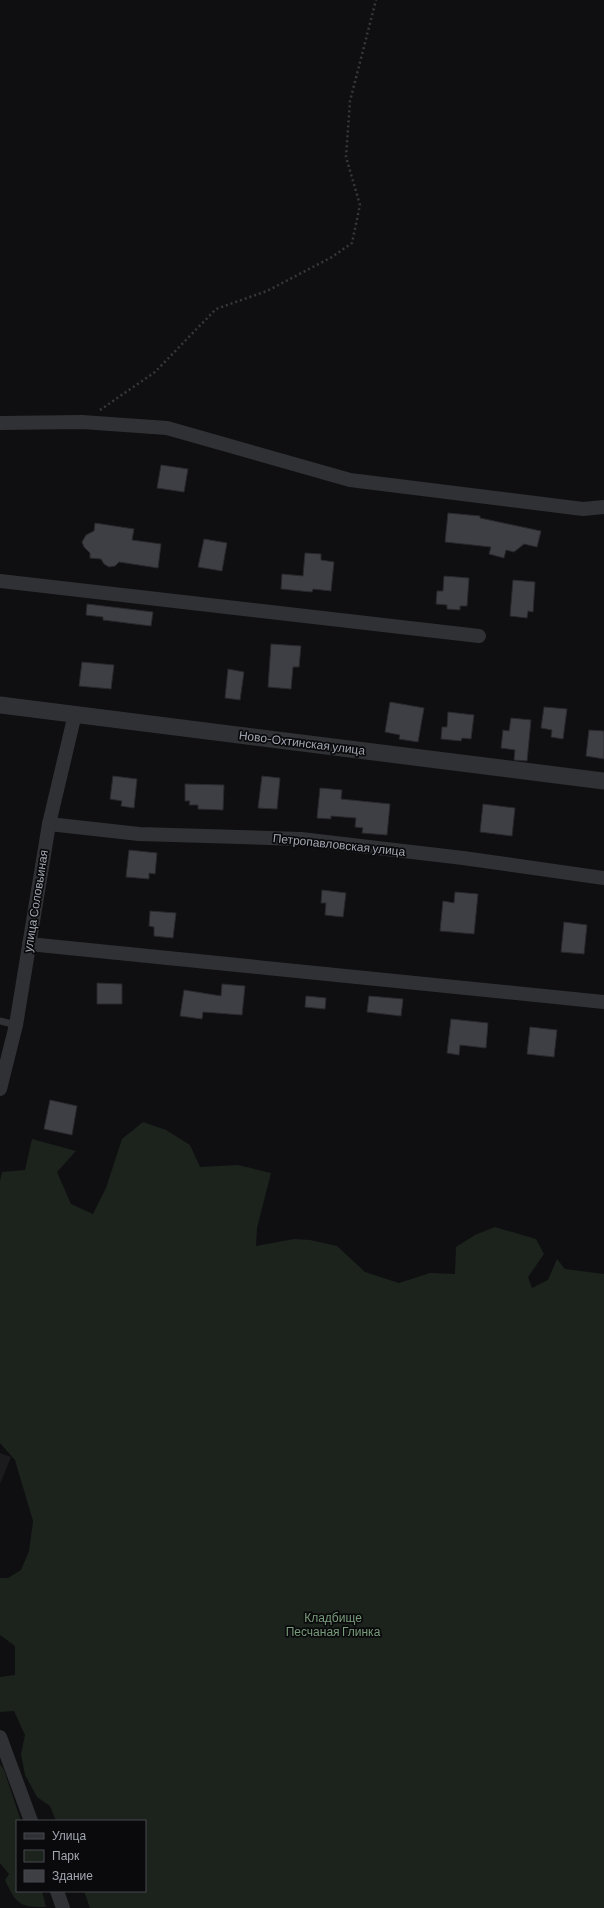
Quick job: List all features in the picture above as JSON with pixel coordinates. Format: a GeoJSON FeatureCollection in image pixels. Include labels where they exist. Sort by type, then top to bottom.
{"type":"FeatureCollection","features":[{"type":"Feature","properties":{"kind":"street"},"geometry":{"type":"LineString","coordinates":[[0,423],[82,422],[167,428],[350,480],[583,509],[604,507]]}},
{"type":"Feature","properties":{"kind":"street"},"geometry":{"type":"LineString","coordinates":[[0,581],[479,636]]}},
{"type":"Feature","properties":{"kind":"street","name":"Ново-Охтинская улица"},"geometry":{"type":"LineString","coordinates":[[0,706],[75,714],[604,781]]}},
{"type":"Feature","properties":{"kind":"street","name":"улица Соловьиная"},"geometry":{"type":"LineString","coordinates":[[0,1088],[16,1025],[49,824],[75,714]]}},
{"type":"Feature","properties":{"kind":"street","name":"Петропавловская улица"},"geometry":{"type":"LineString","coordinates":[[49,824],[139,834],[301,839],[463,858],[604,878]]}},
{"type":"Feature","properties":{"kind":"street"},"geometry":{"type":"LineString","coordinates":[[29,944],[604,1002]]}},
{"type":"Feature","properties":{"kind":"street"},"geometry":{"type":"LineString","coordinates":[[0,1738],[31,1820]]}},
{"type":"Feature","properties":{"kind":"street"},"geometry":{"type":"LineString","coordinates":[[57,1892],[63,1908]]}},
{"type":"Feature","properties":{"kind":"lane"},"geometry":{"type":"LineString","coordinates":[[0,1021],[16,1025]]}},
{"type":"Feature","properties":{"kind":"path"},"geometry":{"type":"LineString","coordinates":[[82,422],[155,372],[216,309],[267,291],[332,256],[352,242],[360,206],[346,157],[350,101],[376,0]]}},
{"type":"Feature","properties":{"kind":"shaded area"},"geometry":{"type":"Polygon","coordinates":[[[0,1453],[11,1457],[0,1484],[0,1453]]]}},
{"type":"Feature","properties":{"kind":"green space","name":"Кладбище Песчаная Глинка"},"geometry":{"type":"Polygon","coordinates":[[[143,1122],[166,1130],[190,1145],[200,1167],[238,1165],[271,1173],[257,1228],[256,1246],[294,1239],[310,1240],[337,1246],[365,1272],[399,1283],[430,1273],[455,1274],[456,1247],[475,1235],[495,1227],[536,1239],[544,1254],[528,1277],[532,1288],[548,1280],[557,1259],[565,1269],[604,1274],[604,1908],[90,1908],[84,1892],[146,1892],[146,1820],[56,1820],[50,1806],[37,1797],[25,1775],[21,1754],[25,1735],[14,1711],[0,1712],[0,1677],[15,1675],[15,1646],[0,1635],[0,1578],[8,1578],[21,1570],[29,1551],[33,1521],[15,1460],[0,1443],[0,1181],[2,1172],[25,1170],[32,1139],[76,1151],[57,1172],[71,1204],[93,1214],[106,1188],[122,1139],[143,1122]]]}},
{"type":"Feature","properties":{"kind":"green space"},"geometry":{"type":"Polygon","coordinates":[[[0,1764],[4,1770],[21,1820],[16,1820],[16,1892],[42,1892],[46,1907],[24,1905],[16,1899],[5,1880],[9,1874],[0,1863],[0,1764]]]}},
{"type":"Feature","properties":{"kind":"building"},"geometry":{"type":"Polygon","coordinates":[[[161,465],[188,469],[184,492],[157,488],[161,465]]]}},
{"type":"Feature","properties":{"kind":"building"},"geometry":{"type":"Polygon","coordinates":[[[448,513],[480,516],[480,518],[541,531],[537,547],[524,544],[514,552],[506,550],[504,558],[489,554],[491,547],[445,542],[448,513]]]}},
{"type":"Feature","properties":{"kind":"building"},"geometry":{"type":"Polygon","coordinates":[[[95,523],[134,529],[132,540],[161,544],[158,568],[119,562],[115,566],[109,567],[104,564],[101,559],[90,558],[90,553],[84,547],[82,542],[86,535],[94,531],[95,523]]]}},
{"type":"Feature","properties":{"kind":"building"},"geometry":{"type":"Polygon","coordinates":[[[204,539],[227,543],[222,571],[198,567],[204,539]]]}},
{"type":"Feature","properties":{"kind":"building"},"geometry":{"type":"Polygon","coordinates":[[[305,553],[321,554],[321,560],[334,562],[331,591],[313,589],[312,592],[281,589],[282,574],[303,576],[305,553]]]}},
{"type":"Feature","properties":{"kind":"building"},"geometry":{"type":"Polygon","coordinates":[[[444,576],[469,578],[467,606],[460,606],[460,610],[447,609],[447,605],[436,604],[437,591],[443,591],[444,576]]]}},
{"type":"Feature","properties":{"kind":"building"},"geometry":{"type":"Polygon","coordinates":[[[513,580],[535,582],[533,612],[528,611],[527,618],[510,616],[513,580]]]}},
{"type":"Feature","properties":{"kind":"building"},"geometry":{"type":"Polygon","coordinates":[[[87,604],[153,612],[151,626],[103,620],[103,617],[86,615],[87,604]]]}},
{"type":"Feature","properties":{"kind":"building"},"geometry":{"type":"Polygon","coordinates":[[[271,644],[301,646],[299,667],[293,667],[291,689],[268,687],[271,644]]]}},
{"type":"Feature","properties":{"kind":"building"},"geometry":{"type":"Polygon","coordinates":[[[82,662],[114,665],[111,689],[79,686],[82,662]]]}},
{"type":"Feature","properties":{"kind":"building"},"geometry":{"type":"Polygon","coordinates":[[[228,669],[244,672],[240,700],[225,698],[228,669]]]}},
{"type":"Feature","properties":{"kind":"building"},"geometry":{"type":"Polygon","coordinates":[[[390,702],[424,708],[418,742],[399,739],[400,735],[385,732],[390,702]]]}},
{"type":"Feature","properties":{"kind":"building"},"geometry":{"type":"Polygon","coordinates":[[[544,707],[567,709],[563,739],[551,737],[552,730],[541,728],[544,707]]]}},
{"type":"Feature","properties":{"kind":"building"},"geometry":{"type":"Polygon","coordinates":[[[448,712],[474,715],[471,739],[462,738],[461,741],[441,739],[442,727],[447,727],[448,712]]]}},
{"type":"Feature","properties":{"kind":"building"},"geometry":{"type":"Polygon","coordinates":[[[511,718],[531,720],[527,761],[514,760],[515,750],[501,748],[503,730],[509,731],[511,718]]]}},
{"type":"Feature","properties":{"kind":"building"},"geometry":{"type":"Polygon","coordinates":[[[589,730],[604,731],[604,759],[586,756],[589,730]]]}},
{"type":"Feature","properties":{"kind":"building"},"geometry":{"type":"Polygon","coordinates":[[[113,776],[137,779],[134,808],[121,806],[122,801],[110,799],[113,776]]]}},
{"type":"Feature","properties":{"kind":"building"},"geometry":{"type":"Polygon","coordinates":[[[262,776],[280,778],[277,809],[258,808],[262,776]]]}},
{"type":"Feature","properties":{"kind":"building"},"geometry":{"type":"Polygon","coordinates":[[[185,784],[224,785],[223,810],[198,809],[198,805],[189,805],[190,801],[185,801],[185,784]]]}},
{"type":"Feature","properties":{"kind":"building"},"geometry":{"type":"Polygon","coordinates":[[[320,788],[342,790],[341,799],[390,804],[387,835],[362,833],[363,828],[355,827],[356,818],[331,816],[331,819],[317,818],[320,788]]]}},
{"type":"Feature","properties":{"kind":"building"},"geometry":{"type":"Polygon","coordinates":[[[483,804],[515,808],[512,836],[480,832],[483,804]]]}},
{"type":"Feature","properties":{"kind":"building"},"geometry":{"type":"Polygon","coordinates":[[[129,850],[157,853],[155,874],[149,873],[149,879],[126,877],[129,850]]]}},
{"type":"Feature","properties":{"kind":"building"},"geometry":{"type":"Polygon","coordinates":[[[322,890],[346,893],[343,917],[325,915],[326,903],[321,903],[322,890]]]}},
{"type":"Feature","properties":{"kind":"building"},"geometry":{"type":"Polygon","coordinates":[[[455,892],[478,894],[474,934],[440,931],[443,901],[454,903],[455,892]]]}},
{"type":"Feature","properties":{"kind":"building"},"geometry":{"type":"Polygon","coordinates":[[[150,911],[176,913],[173,938],[154,936],[154,927],[149,926],[150,911]]]}},
{"type":"Feature","properties":{"kind":"building"},"geometry":{"type":"Polygon","coordinates":[[[564,922],[587,925],[584,954],[561,952],[564,922]]]}},
{"type":"Feature","properties":{"kind":"building"},"geometry":{"type":"Polygon","coordinates":[[[97,983],[122,984],[122,1004],[97,1004],[97,983]]]}},
{"type":"Feature","properties":{"kind":"building"},"geometry":{"type":"Polygon","coordinates":[[[222,984],[245,986],[242,1015],[203,1012],[202,1019],[180,1016],[184,990],[221,996],[222,984]]]}},
{"type":"Feature","properties":{"kind":"building"},"geometry":{"type":"Polygon","coordinates":[[[306,996],[326,998],[325,1009],[305,1007],[306,996]]]}},
{"type":"Feature","properties":{"kind":"building"},"geometry":{"type":"Polygon","coordinates":[[[369,996],[403,999],[401,1016],[367,1012],[369,996]]]}},
{"type":"Feature","properties":{"kind":"building"},"geometry":{"type":"Polygon","coordinates":[[[451,1019],[488,1023],[486,1048],[460,1045],[459,1055],[447,1053],[451,1019]]]}},
{"type":"Feature","properties":{"kind":"building"},"geometry":{"type":"Polygon","coordinates":[[[530,1027],[557,1030],[554,1057],[527,1054],[530,1027]]]}},
{"type":"Feature","properties":{"kind":"building"},"geometry":{"type":"Polygon","coordinates":[[[50,1100],[77,1106],[72,1135],[44,1129],[50,1100]]]}}]}
